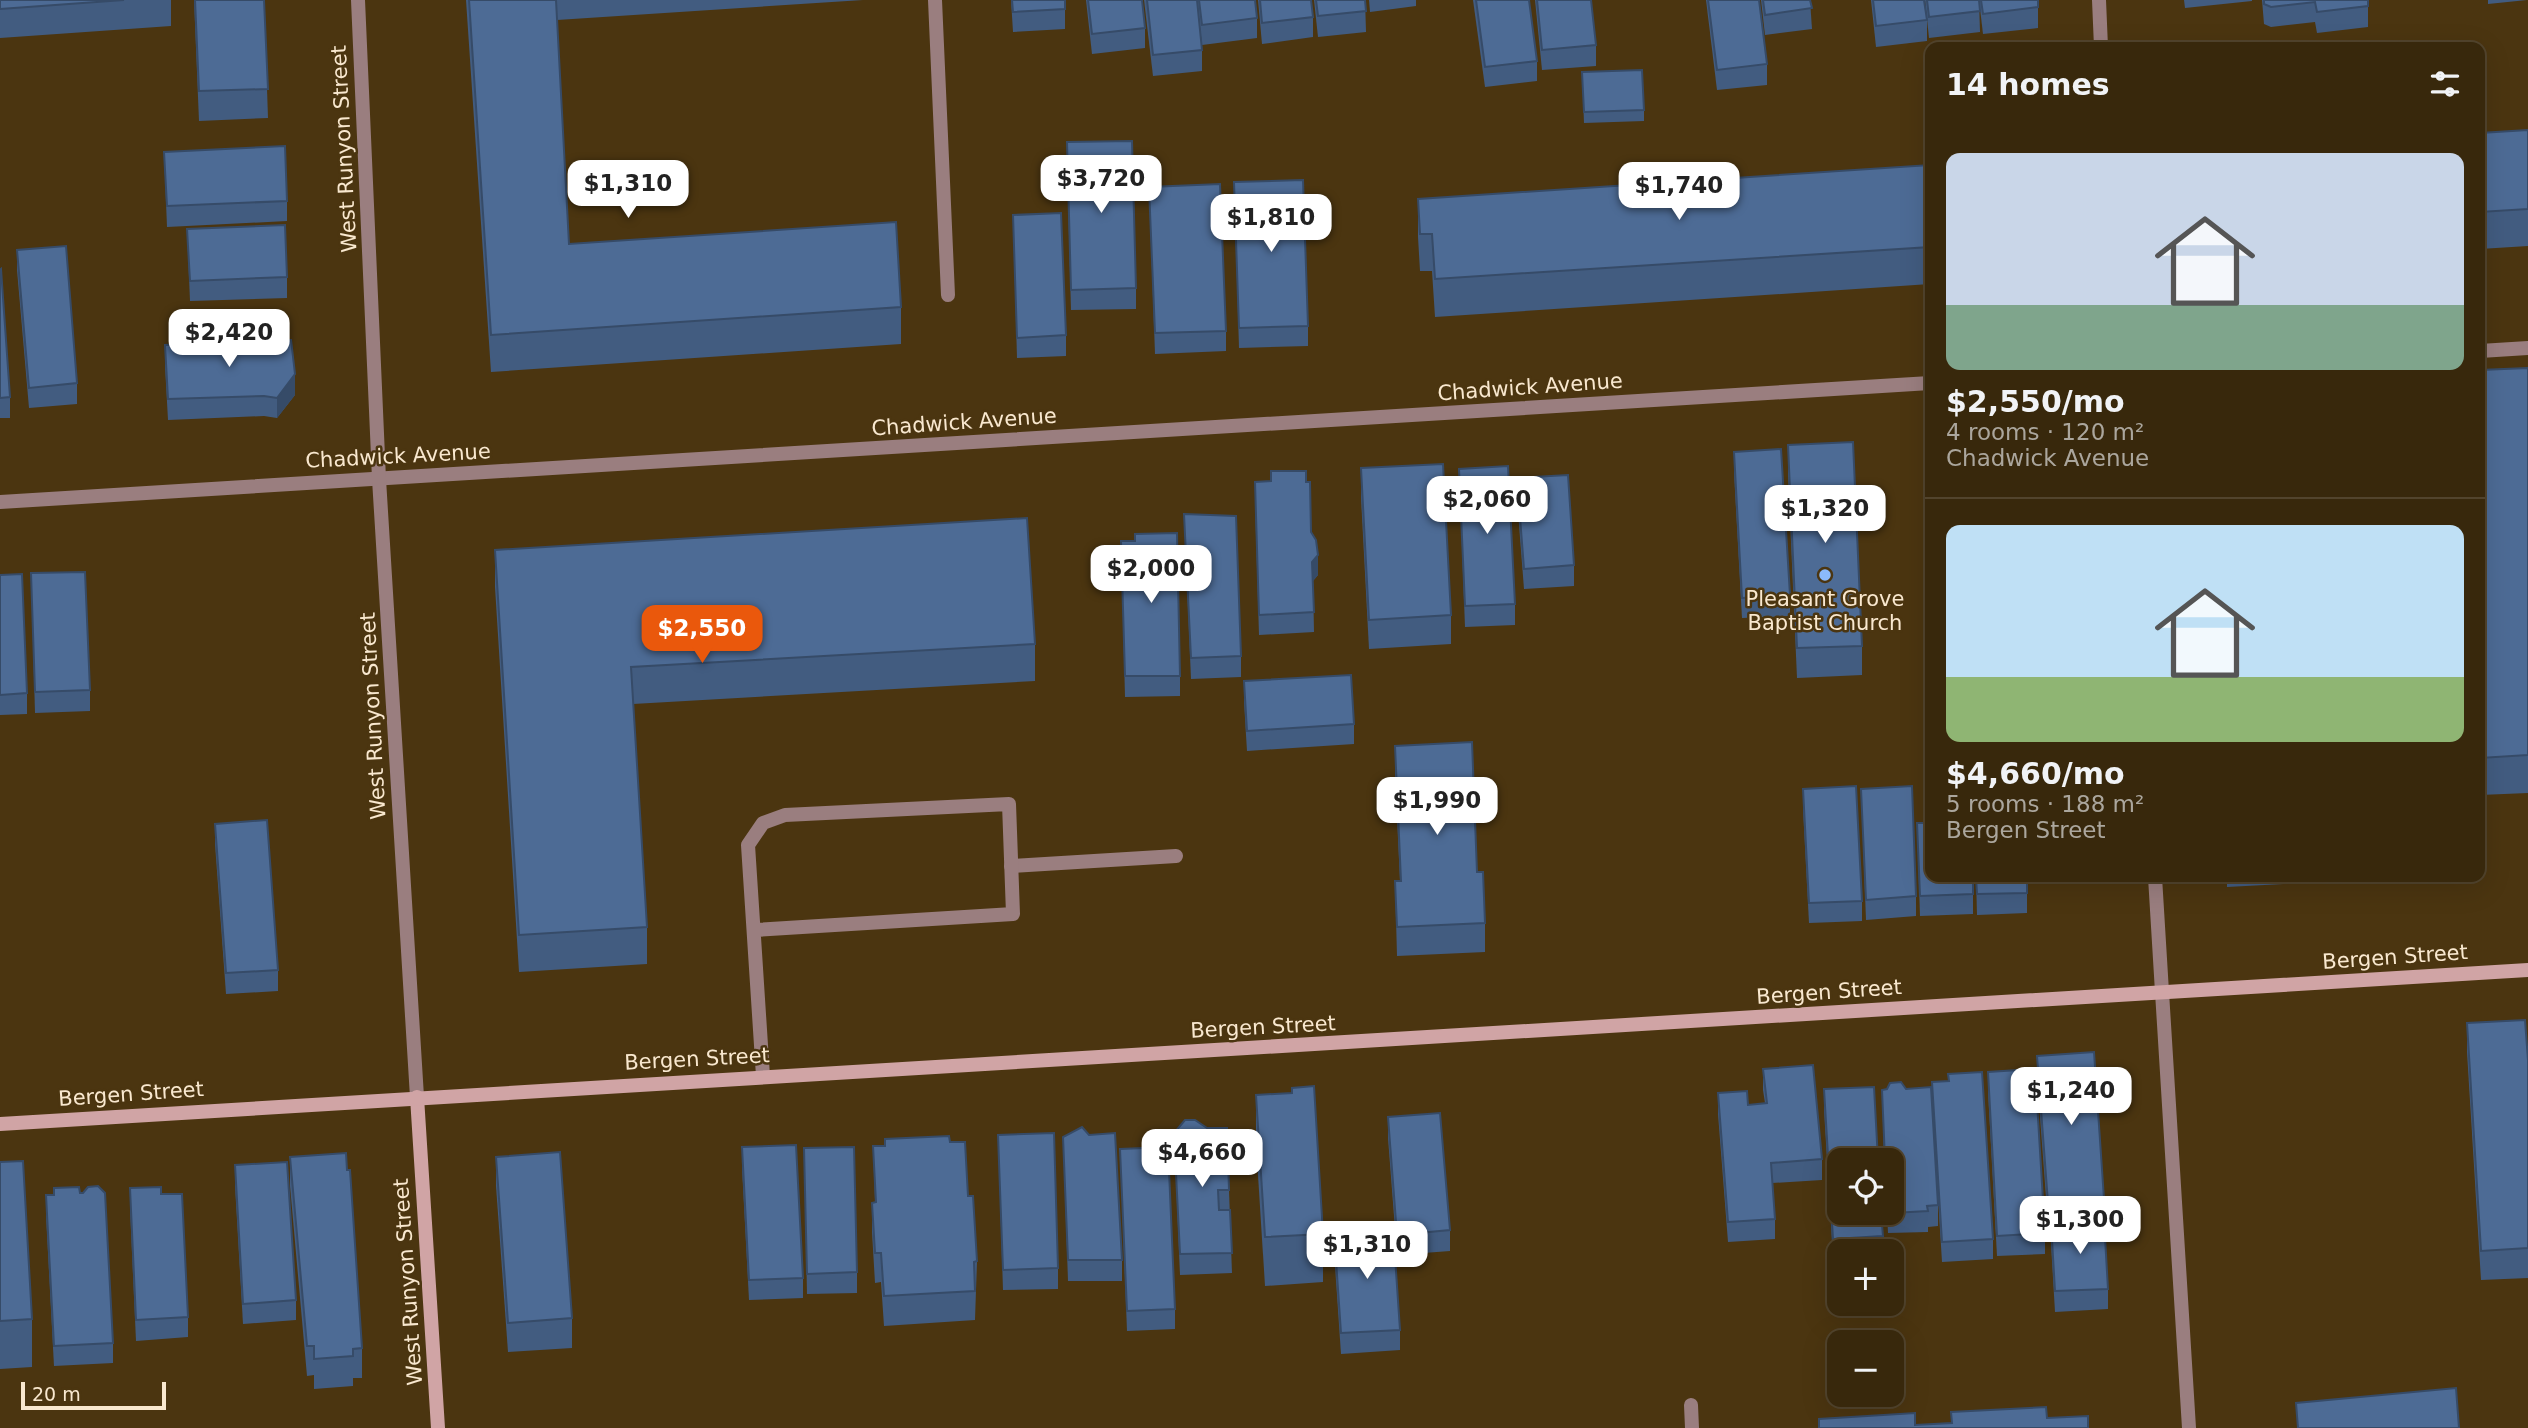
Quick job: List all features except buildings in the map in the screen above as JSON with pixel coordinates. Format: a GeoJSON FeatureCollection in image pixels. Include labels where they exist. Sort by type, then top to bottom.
{"type":"FeatureCollection","features":[{"type":"Feature","properties":{"kind":"main road","name":"Bergen Street"},"geometry":{"type":"LineString","coordinates":[[0,1124],[2528,970]]}},
{"type":"Feature","properties":{"kind":"main road","name":"West Runyon Street"},"geometry":{"type":"LineString","coordinates":[[417,1097],[438,1428]]}},
{"type":"Feature","properties":{"kind":"street","name":"West Runyon Street"},"geometry":{"type":"LineString","coordinates":[[358,0],[379,479],[417,1097]]}},
{"type":"Feature","properties":{"kind":"street"},"geometry":{"type":"LineString","coordinates":[[935,0],[948,295]]}},
{"type":"Feature","properties":{"kind":"street"},"geometry":{"type":"LineString","coordinates":[[2099,0],[2101,42]]}},
{"type":"Feature","properties":{"kind":"street"},"geometry":{"type":"LineString","coordinates":[[2485,351],[2528,348]]}},
{"type":"Feature","properties":{"kind":"street","name":"Chadwick Avenue"},"geometry":{"type":"LineString","coordinates":[[0,502],[1925,383]]}},
{"type":"Feature","properties":{"kind":"street"},"geometry":{"type":"LineString","coordinates":[[755,930],[1013,914],[1009,804],[785,815],[763,823],[748,845],[763,1076]]}},
{"type":"Feature","properties":{"kind":"street"},"geometry":{"type":"LineString","coordinates":[[1011,866],[1176,856]]}},
{"type":"Feature","properties":{"kind":"street"},"geometry":{"type":"LineString","coordinates":[[2155,882],[2189,1428]]}},
{"type":"Feature","properties":{"kind":"street"},"geometry":{"type":"LineString","coordinates":[[1691,1405],[1692,1428]]}},
{"type":"Feature","properties":{"kind":"place","name":"Pleasant Grove Baptist Church"},"geometry":{"type":"Point","coordinates":[1825,575]}}]}
